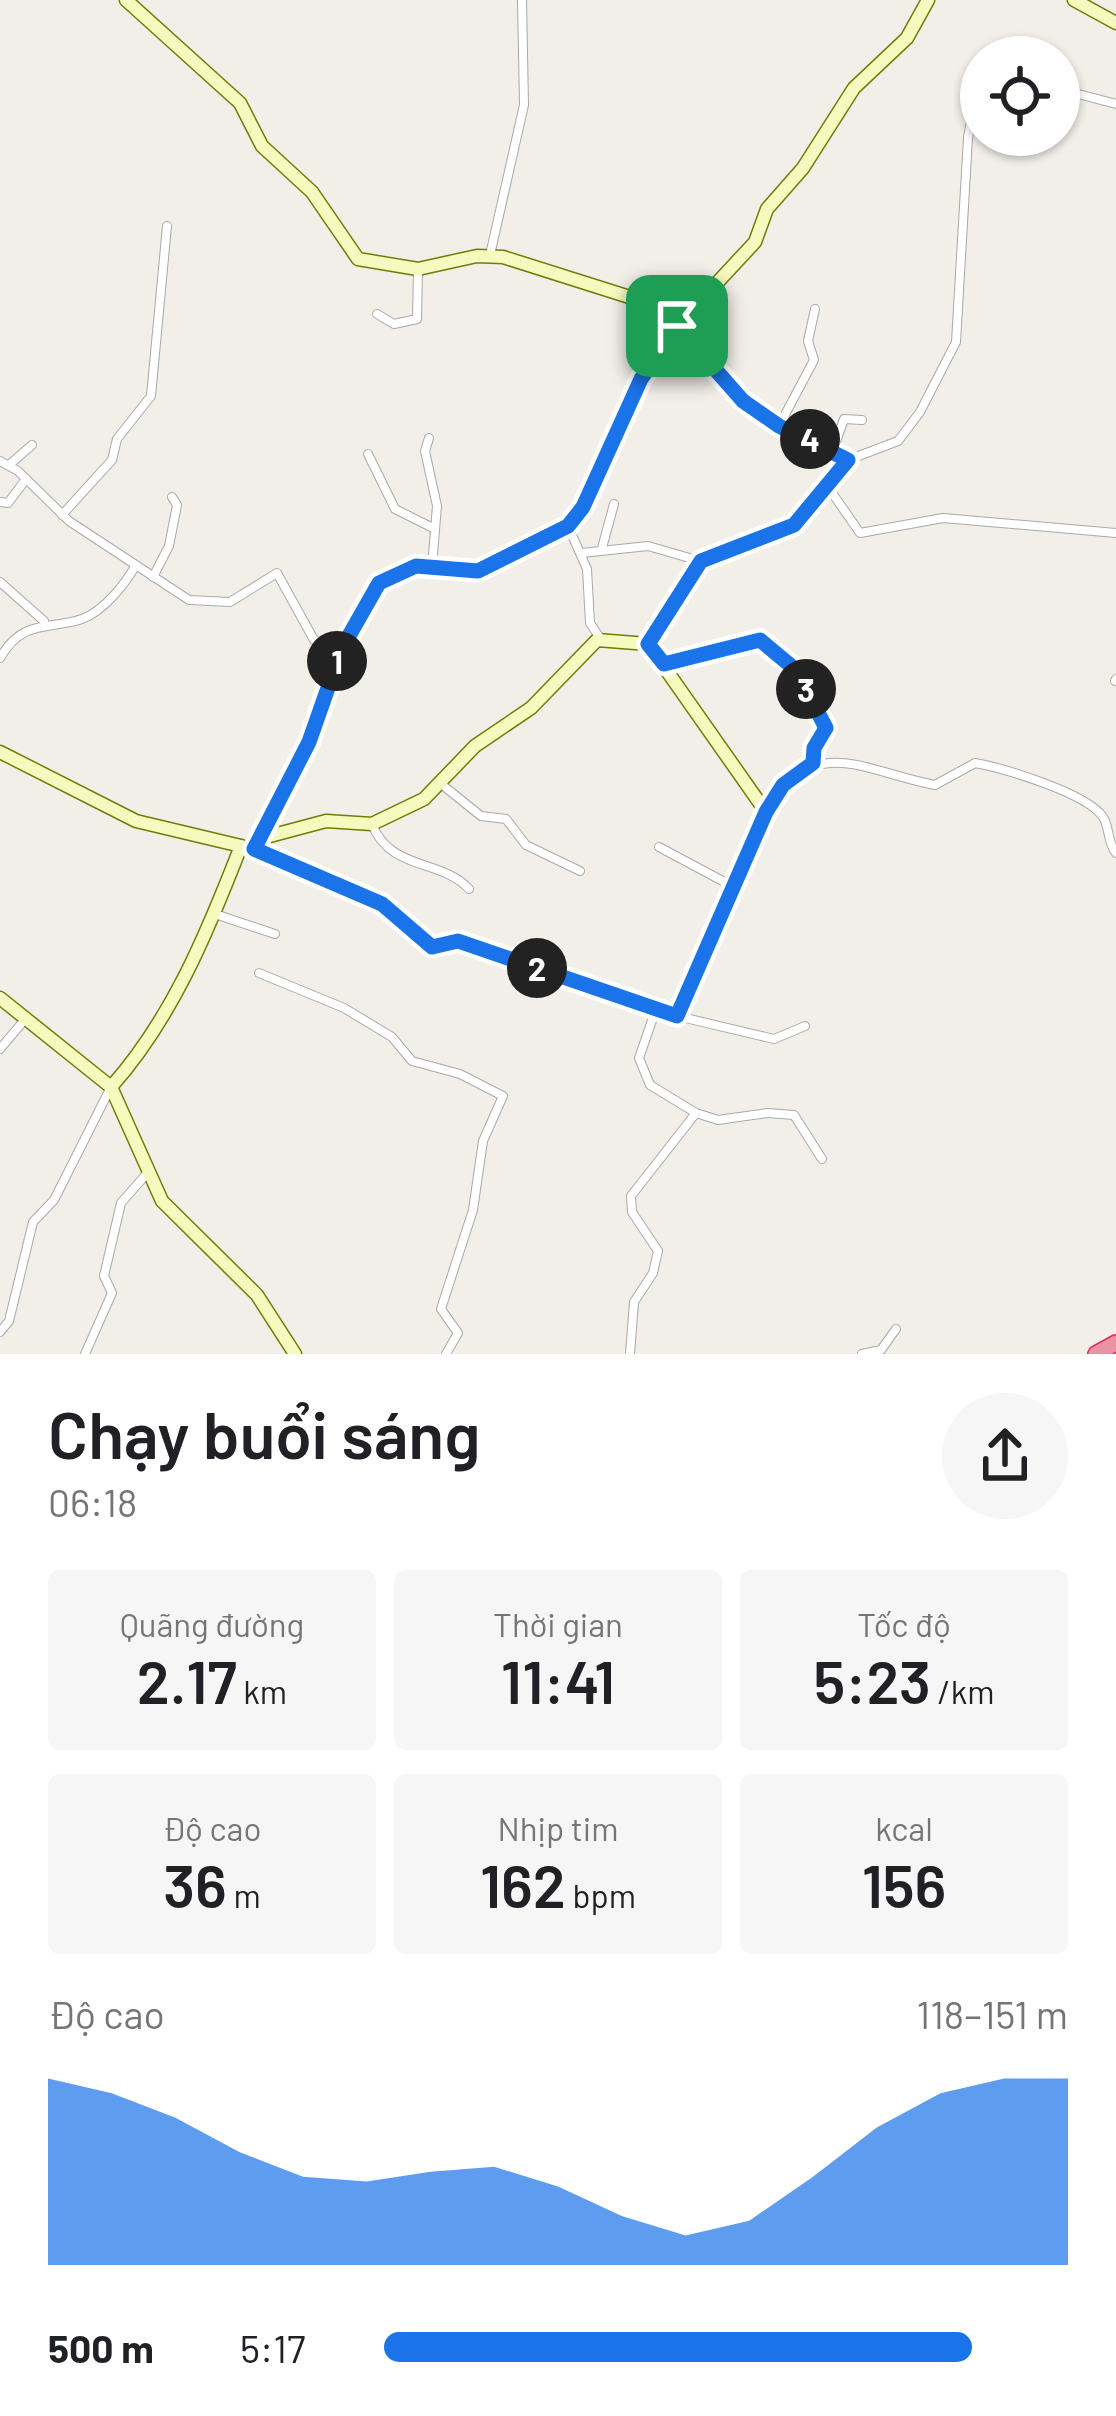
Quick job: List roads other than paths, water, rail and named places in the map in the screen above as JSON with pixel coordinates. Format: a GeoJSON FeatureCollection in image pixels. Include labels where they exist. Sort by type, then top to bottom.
{"type":"FeatureCollection","features":[{"type":"Feature","properties":{"kind":"highway"},"geometry":{"type":"LineString","coordinates":[[1096,1354],[1116,1343]]}},
{"type":"Feature","properties":{"kind":"street"},"geometry":{"type":"LineString","coordinates":[[127,0],[240,103],[262,146],[312,192],[353,256],[418,269],[490,255],[639,300],[677,326],[743,401],[779,426],[848,460]]}},
{"type":"Feature","properties":{"kind":"street"},"geometry":{"type":"LineString","coordinates":[[490,255],[524,105],[522,0]]}},
{"type":"Feature","properties":{"kind":"street"},"geometry":{"type":"LineString","coordinates":[[0,1331],[10,1321],[33,1222],[54,1200],[111,1087],[138,1058],[309,742],[340,652],[379,583],[403,569],[433,566],[478,571],[568,526],[583,507],[641,379],[677,326],[755,242],[769,206],[803,168],[854,88],[908,38],[928,0]]}},
{"type":"Feature","properties":{"kind":"street"},"geometry":{"type":"LineString","coordinates":[[1074,0],[1116,23]]}},
{"type":"Feature","properties":{"kind":"street"},"geometry":{"type":"LineString","coordinates":[[1080,95],[1116,104]]}},
{"type":"Feature","properties":{"kind":"street"},"geometry":{"type":"LineString","coordinates":[[582,553],[648,546],[701,561],[784,532],[828,488],[848,460],[898,441],[956,342],[967,156]]}},
{"type":"Feature","properties":{"kind":"street"},"geometry":{"type":"LineString","coordinates":[[62,515],[112,460],[117,439],[151,396],[166,226]]}},
{"type":"Feature","properties":{"kind":"street"},"geometry":{"type":"LineString","coordinates":[[377,314],[394,324],[417,319],[418,269]]}},
{"type":"Feature","properties":{"kind":"street"},"geometry":{"type":"LineString","coordinates":[[779,426],[814,360],[808,341],[815,309]]}},
{"type":"Feature","properties":{"kind":"street"},"geometry":{"type":"LineString","coordinates":[[833,449],[844,419],[862,420]]}},
{"type":"Feature","properties":{"kind":"street"},"geometry":{"type":"LineString","coordinates":[[429,438],[425,451],[436,500],[433,566]]}},
{"type":"Feature","properties":{"kind":"street"},"geometry":{"type":"LineString","coordinates":[[32,445],[4,464],[62,515],[136,566],[189,600],[226,603],[277,573],[314,640],[340,652]]}},
{"type":"Feature","properties":{"kind":"street"},"geometry":{"type":"LineString","coordinates":[[368,454],[395,509],[435,529]]}},
{"type":"Feature","properties":{"kind":"street"},"geometry":{"type":"LineString","coordinates":[[0,502],[8,503],[26,479]]}},
{"type":"Feature","properties":{"kind":"street"},"geometry":{"type":"LineString","coordinates":[[828,488],[860,533],[943,518],[1116,533]]}},
{"type":"Feature","properties":{"kind":"street"},"geometry":{"type":"LineString","coordinates":[[154,577],[172,539],[177,505],[172,497]]}},
{"type":"Feature","properties":{"kind":"street"},"geometry":{"type":"LineString","coordinates":[[602,548],[614,504]]}},
{"type":"Feature","properties":{"kind":"street"},"geometry":{"type":"LineString","coordinates":[[568,526],[582,553],[589,619],[601,638]]}},
{"type":"Feature","properties":{"kind":"street"},"geometry":{"type":"LineString","coordinates":[[648,644],[701,561]]}},
{"type":"Feature","properties":{"kind":"street"},"geometry":{"type":"LineString","coordinates":[[0,658],[45,622],[88,616],[124,585],[136,566]]}},
{"type":"Feature","properties":{"kind":"street"},"geometry":{"type":"LineString","coordinates":[[0,582],[45,622]]}},
{"type":"Feature","properties":{"kind":"street"},"geometry":{"type":"LineString","coordinates":[[601,638],[648,644],[766,812]]}},
{"type":"Feature","properties":{"kind":"street"},"geometry":{"type":"LineString","coordinates":[[251,845],[326,821],[372,824],[424,799],[475,746],[531,708],[601,638]]}},
{"type":"Feature","properties":{"kind":"street"},"geometry":{"type":"LineString","coordinates":[[664,664],[751,639],[764,642],[796,670],[826,726],[813,763],[783,785],[766,812],[677,1016]]}},
{"type":"Feature","properties":{"kind":"street"},"geometry":{"type":"LineString","coordinates":[[0,752],[136,821],[251,845],[382,904],[432,947],[458,941],[677,1016],[774,1039],[805,1026]]}},
{"type":"Feature","properties":{"kind":"street"},"geometry":{"type":"LineString","coordinates":[[813,763],[850,764],[935,785],[975,763],[1031,778],[1102,816],[1116,853]]}},
{"type":"Feature","properties":{"kind":"street"},"geometry":{"type":"LineString","coordinates":[[440,783],[481,816],[506,819],[526,845],[580,872]]}},
{"type":"Feature","properties":{"kind":"street"},"geometry":{"type":"LineString","coordinates":[[372,824],[400,860],[457,875],[470,889]]}},
{"type":"Feature","properties":{"kind":"street"},"geometry":{"type":"LineString","coordinates":[[659,847],[734,886]]}},
{"type":"Feature","properties":{"kind":"street"},"geometry":{"type":"LineString","coordinates":[[215,914],[275,934]]}},
{"type":"Feature","properties":{"kind":"street"},"geometry":{"type":"LineString","coordinates":[[259,973],[344,1008],[392,1037],[412,1061],[460,1074],[503,1096],[483,1141],[473,1210],[448,1274],[441,1309],[458,1333],[446,1354]]}},
{"type":"Feature","properties":{"kind":"street"},"geometry":{"type":"LineString","coordinates":[[0,998],[111,1087],[169,1211],[257,1295],[295,1354]]}},
{"type":"Feature","properties":{"kind":"street"},"geometry":{"type":"LineString","coordinates":[[656,1009],[640,1052],[650,1085],[696,1113],[718,1120],[767,1113],[794,1115],[823,1159]]}},
{"type":"Feature","properties":{"kind":"street"},"geometry":{"type":"LineString","coordinates":[[0,1049],[28,1016]]}},
{"type":"Feature","properties":{"kind":"street"},"geometry":{"type":"LineString","coordinates":[[630,1354],[632,1307],[653,1273],[658,1251],[634,1217],[631,1196],[696,1113]]}},
{"type":"Feature","properties":{"kind":"street"},"geometry":{"type":"LineString","coordinates":[[85,1354],[112,1293],[104,1276],[121,1203],[149,1171]]}},
{"type":"Feature","properties":{"kind":"street"},"geometry":{"type":"LineString","coordinates":[[862,1354],[881,1350],[896,1329]]}}]}
